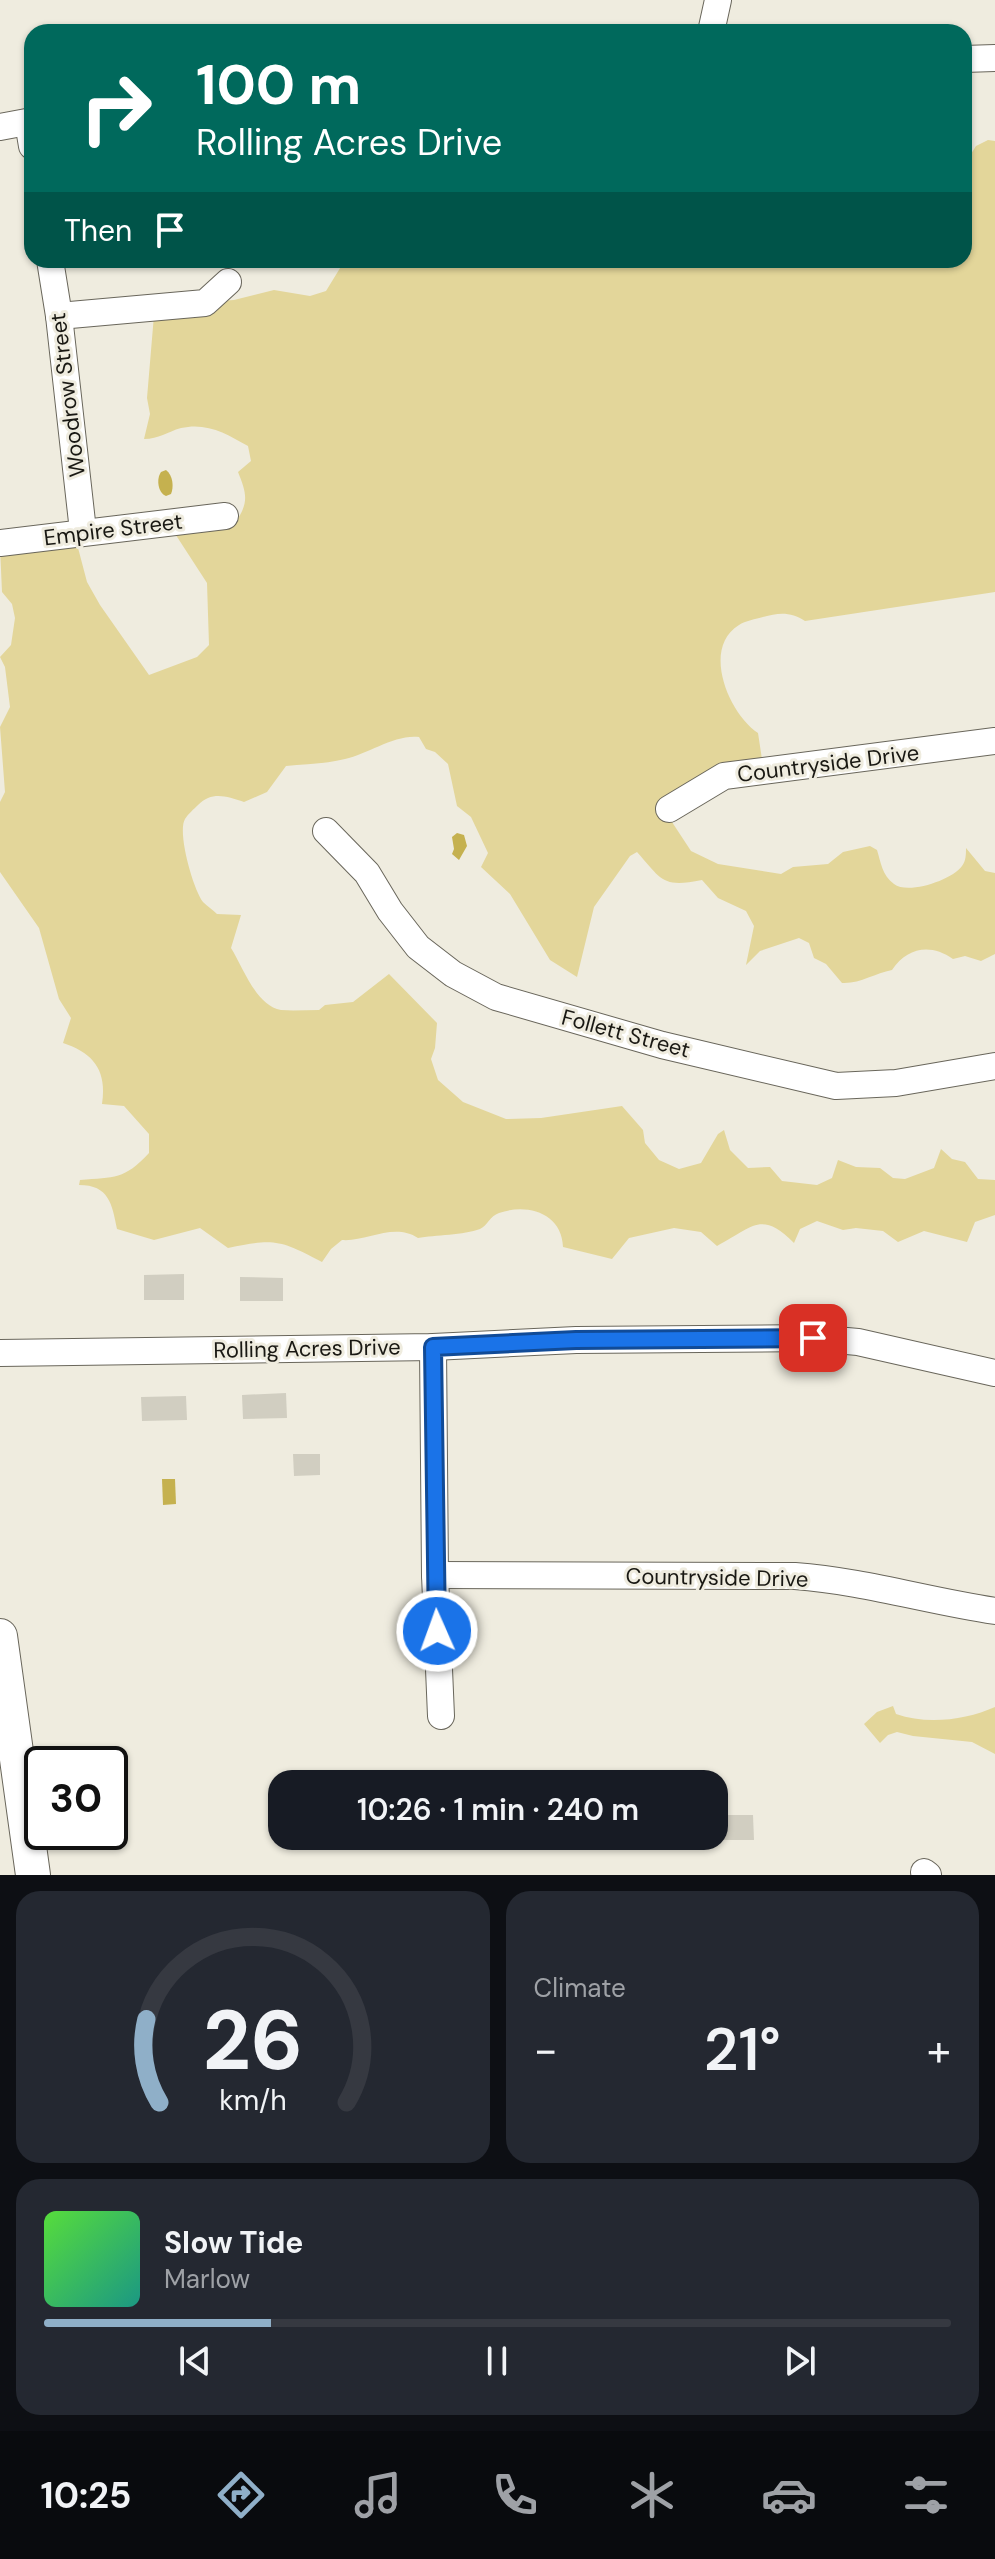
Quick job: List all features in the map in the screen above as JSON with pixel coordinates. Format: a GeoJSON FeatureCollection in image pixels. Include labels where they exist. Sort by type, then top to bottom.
{"type":"FeatureCollection","features":[{"type":"Feature","properties":{"kind":"main road"},"geometry":{"type":"LineString","coordinates":[[0,1636],[33,1875]]}},
{"type":"Feature","properties":{"kind":"street"},"geometry":{"type":"LineString","coordinates":[[713,24],[718,0]]}},
{"type":"Feature","properties":{"kind":"street"},"geometry":{"type":"LineString","coordinates":[[972,59],[995,58]]}},
{"type":"Feature","properties":{"kind":"street"},"geometry":{"type":"LineString","coordinates":[[0,127],[24,129]]}},
{"type":"Feature","properties":{"kind":"street","name":"Woodrow Street"},"geometry":{"type":"LineString","coordinates":[[51,268],[83,531]]}},
{"type":"Feature","properties":{"kind":"street"},"geometry":{"type":"LineString","coordinates":[[59,316],[205,303],[228,282]]}},
{"type":"Feature","properties":{"kind":"street","name":"Empire Street"},"geometry":{"type":"LineString","coordinates":[[0,543],[225,516]]}},
{"type":"Feature","properties":{"kind":"street","name":"Countryside Drive"},"geometry":{"type":"LineString","coordinates":[[669,809],[724,776],[995,741]]}},
{"type":"Feature","properties":{"kind":"street","name":"Follett Street"},"geometry":{"type":"LineString","coordinates":[[326,831],[367,873],[390,911],[418,947],[453,974],[496,997],[662,1045],[836,1086],[896,1083],[995,1066]]}},
{"type":"Feature","properties":{"kind":"street","name":"Rolling Acres Drive"},"geometry":{"type":"LineString","coordinates":[[0,1353],[813,1338],[858,1342],[995,1373]]}},
{"type":"Feature","properties":{"kind":"street"},"geometry":{"type":"LineString","coordinates":[[433,1347],[435,1575],[441,1716]]}},
{"type":"Feature","properties":{"kind":"street","name":"Countryside Drive"},"geometry":{"type":"LineString","coordinates":[[435,1575],[795,1576],[842,1580],[938,1602],[995,1611]]}},
{"type":"Feature","properties":{"kind":"shaded area"},"geometry":{"type":"Polygon","coordinates":[[[988,140],[995,141],[995,592],[805,621],[790,614],[774,614],[739,625],[728,635],[722,649],[723,680],[737,711],[758,733],[765,779],[720,789],[670,819],[691,851],[718,864],[781,874],[793,867],[828,864],[843,852],[870,846],[877,850],[887,877],[894,884],[909,888],[930,884],[957,871],[966,857],[966,848],[985,871],[995,873],[995,954],[981,961],[965,956],[953,959],[936,951],[920,950],[905,957],[892,970],[842,983],[826,964],[814,958],[809,943],[799,938],[760,951],[746,965],[754,926],[746,911],[718,898],[702,880],[678,883],[664,880],[637,852],[630,856],[594,907],[577,977],[550,960],[510,894],[481,867],[488,853],[471,817],[457,806],[448,764],[435,752],[426,749],[419,737],[401,738],[338,761],[286,766],[267,792],[244,802],[225,797],[209,798],[186,817],[183,836],[191,873],[203,902],[217,914],[241,915],[231,948],[251,985],[264,1001],[281,1010],[319,1010],[325,1005],[353,1002],[389,974],[437,1023],[431,1059],[438,1080],[463,1102],[506,1119],[541,1118],[622,1106],[643,1130],[645,1143],[659,1160],[679,1169],[701,1163],[718,1134],[724,1130],[730,1150],[748,1168],[770,1167],[782,1181],[817,1185],[832,1178],[838,1160],[856,1167],[880,1168],[893,1178],[905,1179],[934,1168],[941,1149],[952,1159],[965,1162],[978,1179],[995,1180],[995,1215],[975,1222],[967,1242],[924,1231],[898,1242],[883,1231],[843,1230],[817,1221],[800,1229],[794,1243],[765,1224],[748,1228],[717,1246],[701,1232],[674,1228],[629,1238],[612,1259],[563,1247],[557,1226],[550,1219],[521,1209],[499,1213],[482,1228],[466,1233],[418,1238],[390,1232],[342,1240],[322,1262],[277,1243],[228,1248],[200,1228],[154,1240],[117,1229],[103,1192],[79,1185],[80,1180],[118,1176],[133,1168],[149,1153],[149,1134],[124,1106],[102,1104],[102,1082],[96,1065],[83,1052],[63,1043],[71,1018],[59,999],[39,928],[0,872],[0,802],[5,792],[0,727],[10,707],[5,667],[0,657],[11,645],[15,618],[12,604],[2,592],[0,547],[77,544],[87,582],[149,675],[197,657],[209,645],[207,583],[170,526],[235,523],[243,510],[245,498],[238,472],[251,461],[248,446],[208,428],[181,428],[144,439],[150,414],[147,398],[154,315],[172,304],[234,300],[274,290],[310,296],[326,291],[340,268],[972,268],[972,152],[976,146],[988,140]]]}},
{"type":"Feature","properties":{"kind":"shaded area"},"geometry":{"type":"Polygon","coordinates":[[[166,470],[173,485],[171,494],[166,496],[158,482],[161,472],[166,470]]]}},
{"type":"Feature","properties":{"kind":"shaded area"},"geometry":{"type":"Polygon","coordinates":[[[457,833],[464,835],[467,846],[459,860],[452,854],[452,837],[457,833]]]}},
{"type":"Feature","properties":{"kind":"shaded area"},"geometry":{"type":"Polygon","coordinates":[[[162,1479],[175,1479],[176,1504],[163,1505],[162,1479]]]}},
{"type":"Feature","properties":{"kind":"shaded area"},"geometry":{"type":"Polygon","coordinates":[[[893,1706],[896,1714],[933,1720],[959,1718],[995,1707],[995,1754],[972,1742],[897,1732],[880,1743],[864,1724],[877,1712],[893,1706]]]}},
{"type":"Feature","properties":{"kind":"building"},"geometry":{"type":"Polygon","coordinates":[[[184,1274],[184,1300],[144,1300],[144,1275],[184,1274]]]}},
{"type":"Feature","properties":{"kind":"building"},"geometry":{"type":"Polygon","coordinates":[[[240,1277],[283,1278],[283,1301],[240,1301],[240,1277]]]}},
{"type":"Feature","properties":{"kind":"building"},"geometry":{"type":"Polygon","coordinates":[[[286,1393],[287,1418],[243,1419],[242,1395],[286,1393]]]}},
{"type":"Feature","properties":{"kind":"building"},"geometry":{"type":"Polygon","coordinates":[[[186,1396],[187,1420],[142,1421],[141,1397],[186,1396]]]}},
{"type":"Feature","properties":{"kind":"building"},"geometry":{"type":"Polygon","coordinates":[[[293,1454],[320,1454],[320,1475],[294,1476],[293,1454]]]}},
{"type":"Feature","properties":{"kind":"building"},"geometry":{"type":"Polygon","coordinates":[[[728,1815],[753,1815],[754,1840],[728,1840],[728,1815]]]}},
{"type":"Feature","properties":{"kind":"route"},"geometry":{"type":"LineString","coordinates":[[437,1631],[433,1347],[576,1340],[813,1338]]}}]}
